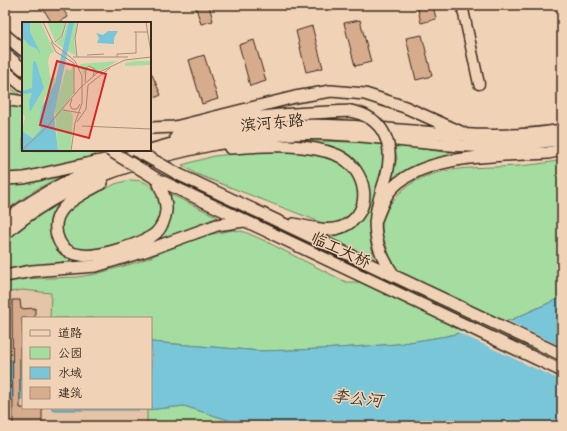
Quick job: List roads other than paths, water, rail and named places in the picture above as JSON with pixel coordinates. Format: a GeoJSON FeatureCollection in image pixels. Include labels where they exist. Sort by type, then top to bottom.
{"type":"FeatureCollection","features":[{"type":"Feature","properties":{"kind":"main road"},"geometry":{"type":"LineString","coordinates":[[5,36],[22,49]]}},
{"type":"Feature","properties":{"kind":"main road"},"geometry":{"type":"LineString","coordinates":[[5,54],[22,68]]}},
{"type":"Feature","properties":{"kind":"main road"},"geometry":{"type":"LineString","coordinates":[[5,71],[22,85]]}},
{"type":"Feature","properties":{"kind":"main road"},"geometry":{"type":"LineString","coordinates":[[151,128],[175,127],[295,97],[331,92],[365,94],[405,107],[471,136]]}},
{"type":"Feature","properties":{"kind":"main road"},"geometry":{"type":"LineString","coordinates":[[5,99],[22,102]]}},
{"type":"Feature","properties":{"kind":"main road"},"geometry":{"type":"LineString","coordinates":[[151,150],[191,131],[227,122],[291,114],[350,111],[363,114],[374,121],[387,139],[391,156],[380,196],[375,222],[376,246],[381,258],[393,275]]}},
{"type":"Feature","properties":{"kind":"main road","name":"滨河东路"},"geometry":{"type":"LineString","coordinates":[[151,150],[218,134],[292,125],[343,126],[471,136],[538,134],[562,130]]}},
{"type":"Feature","properties":{"kind":"main road","name":"滨河东路"},"geometry":{"type":"LineString","coordinates":[[5,234],[42,205],[70,189],[129,167],[192,149],[239,140],[291,134],[358,136],[469,146],[562,139]]}},
{"type":"Feature","properties":{"kind":"main road"},"geometry":{"type":"LineString","coordinates":[[192,149],[286,146],[325,151],[348,161],[357,171],[362,181],[364,193],[362,204],[358,214],[343,227],[334,230],[282,223]]}},
{"type":"Feature","properties":{"kind":"main road"},"geometry":{"type":"LineString","coordinates":[[375,222],[388,192],[407,176],[435,164],[457,160],[548,153],[562,150]]}},
{"type":"Feature","properties":{"kind":"main road","name":"临工大桥"},"geometry":{"type":"LineString","coordinates":[[111,151],[157,179],[562,371]]}},
{"type":"Feature","properties":{"kind":"main road"},"geometry":{"type":"LineString","coordinates":[[5,179],[24,178],[134,152]]}},
{"type":"Feature","properties":{"kind":"main road","name":"滨河东路"},"geometry":{"type":"LineString","coordinates":[[5,221],[47,192],[76,176],[134,152]]}},
{"type":"Feature","properties":{"kind":"main road","name":"临工大桥"},"geometry":{"type":"LineString","coordinates":[[134,152],[562,356]]}},
{"type":"Feature","properties":{"kind":"main road"},"geometry":{"type":"LineString","coordinates":[[129,167],[64,206],[57,218],[55,232],[61,245],[68,252],[93,256],[140,242],[156,232],[161,226],[164,218],[166,203],[157,179]]}},
{"type":"Feature","properties":{"kind":"main road"},"geometry":{"type":"LineString","coordinates":[[5,276],[18,273],[96,266],[142,252],[217,225],[244,221]]}},
{"type":"Feature","properties":{"kind":"street"},"geometry":{"type":"LineString","coordinates":[[462,5],[479,84]]}},
{"type":"Feature","properties":{"kind":"water","name":"李公河"},"geometry":{"type":"Polygon","coordinates":[[[562,297],[562,426],[247,426],[184,406],[147,410],[52,409],[152,409],[152,342],[261,351],[322,349],[397,344],[447,336],[511,320],[562,297]]]}},
{"type":"Feature","properties":{"kind":"water"},"geometry":{"type":"Polygon","coordinates":[[[5,360],[22,360],[22,400],[5,400],[5,360]]]}}]}
